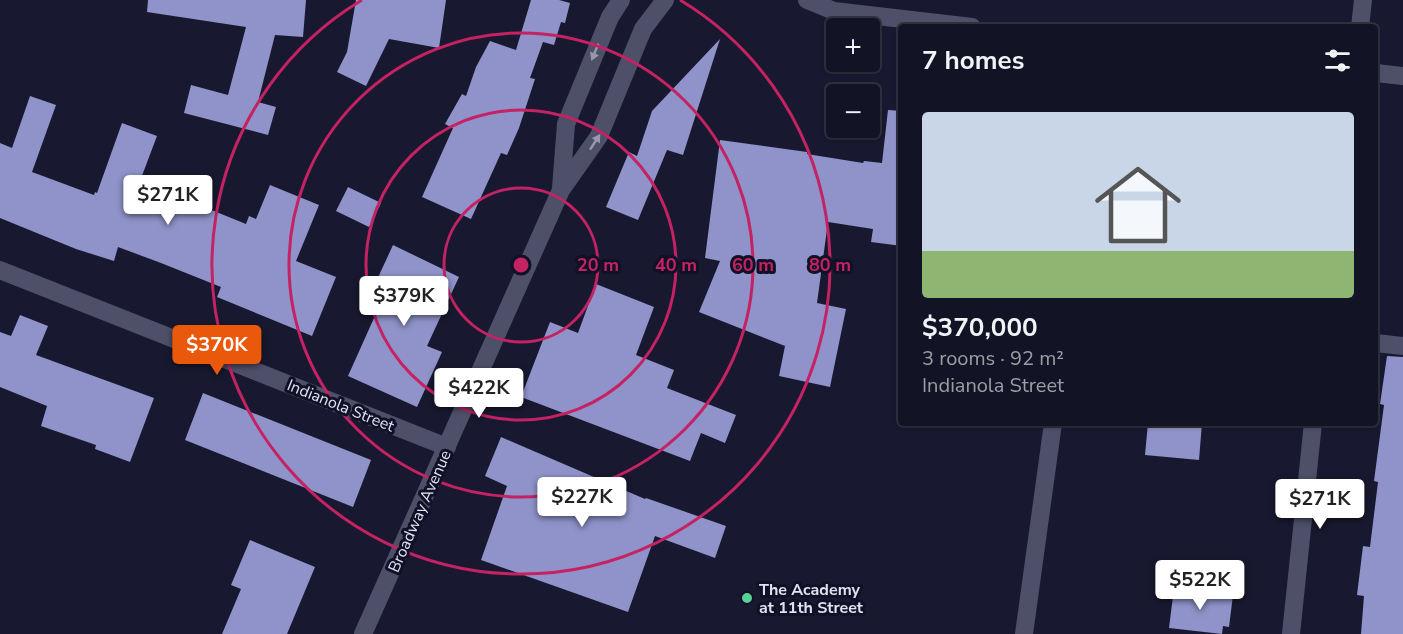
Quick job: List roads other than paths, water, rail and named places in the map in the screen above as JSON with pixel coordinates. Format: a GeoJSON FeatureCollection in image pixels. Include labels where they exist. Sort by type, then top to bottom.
{"type":"FeatureCollection","features":[{"type":"Feature","properties":{"kind":"street","name":"Broadway Avenue"},"geometry":{"type":"LineString","coordinates":[[561,190],[566,124],[609,16],[621,0]]}},
{"type":"Feature","properties":{"kind":"street","name":"Broadway Avenue"},"geometry":{"type":"LineString","coordinates":[[363,634],[561,190],[599,136],[643,29],[665,0]]}},
{"type":"Feature","properties":{"kind":"street"},"geometry":{"type":"LineString","coordinates":[[807,0],[834,11],[946,24]]}},
{"type":"Feature","properties":{"kind":"street"},"geometry":{"type":"LineString","coordinates":[[1360,24],[1363,0]]}},
{"type":"Feature","properties":{"kind":"street"},"geometry":{"type":"LineString","coordinates":[[1378,73],[1403,76]]}},
{"type":"Feature","properties":{"kind":"street","name":"Indianola Street"},"geometry":{"type":"LineString","coordinates":[[0,270],[447,447]]}},
{"type":"Feature","properties":{"kind":"street"},"geometry":{"type":"LineString","coordinates":[[1378,343],[1403,346]]}},
{"type":"Feature","properties":{"kind":"street"},"geometry":{"type":"LineString","coordinates":[[1024,634],[1053,426]]}},
{"type":"Feature","properties":{"kind":"street"},"geometry":{"type":"LineString","coordinates":[[1291,634],[1313,426]]}},
{"type":"Feature","properties":{"kind":"place","name":"The Academy at 11th Street"},"geometry":{"type":"Point","coordinates":[747,598]}}]}
